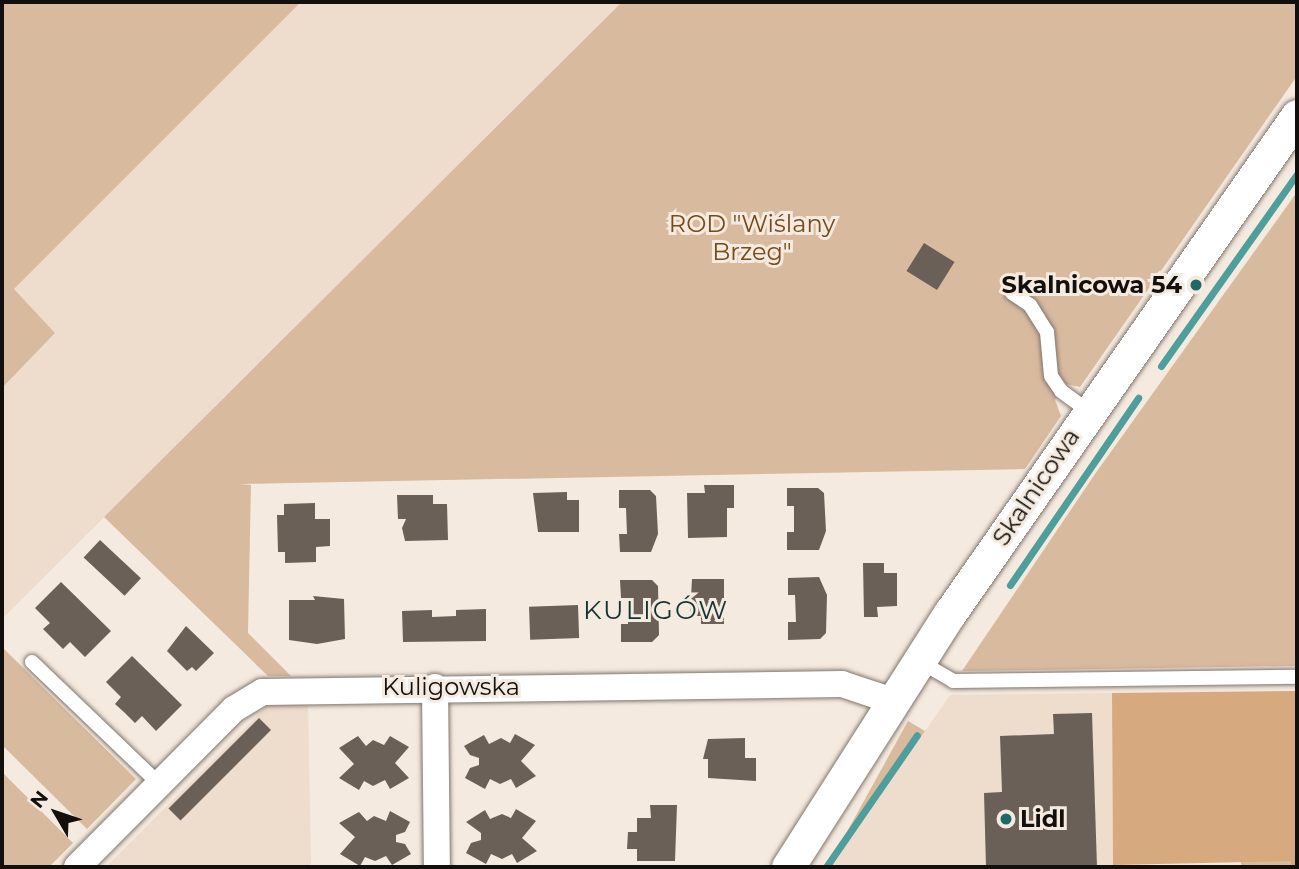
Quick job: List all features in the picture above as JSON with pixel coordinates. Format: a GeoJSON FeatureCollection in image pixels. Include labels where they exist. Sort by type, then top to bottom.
{"type":"FeatureCollection","features":[{"type":"Feature","properties":{"kind":"street","name":"Skalnicowa"},"geometry":{"type":"LineString","coordinates":[[788,867],[919,661],[1088,411],[1297,116]]}},
{"type":"Feature","properties":{"kind":"street","name":"Kuligowska"},"geometry":{"type":"LineString","coordinates":[[77,867],[234,709],[262,692],[435,687],[842,684],[893,701]]}},
{"type":"Feature","properties":{"kind":"street"},"geometry":{"type":"LineString","coordinates":[[435,687],[437,867]]}},
{"type":"Feature","properties":{"kind":"lane"},"geometry":{"type":"LineString","coordinates":[[1012,293],[1030,305],[1046,332],[1051,376],[1061,391],[1088,411]]}},
{"type":"Feature","properties":{"kind":"lane"},"geometry":{"type":"LineString","coordinates":[[919,661],[953,681],[1297,677]]}},
{"type":"Feature","properties":{"kind":"lane"},"geometry":{"type":"LineString","coordinates":[[32,662],[159,785]]}},
{"type":"Feature","properties":{"kind":"shaded area"},"geometry":{"type":"Polygon","coordinates":[[[301,2],[622,2],[2,619],[2,388],[55,333],[14,289],[301,2]]]}},
{"type":"Feature","properties":{"kind":"shaded area"},"geometry":{"type":"Polygon","coordinates":[[[1297,691],[1297,867],[1291,867],[1291,861],[1113,865],[1112,693],[1297,691]]]}},
{"type":"Feature","properties":{"kind":"shaded area"},"geometry":{"type":"Polygon","coordinates":[[[1112,693],[1113,867],[831,867],[950,695],[1112,693]]]}},
{"type":"Feature","properties":{"kind":"shaded area"},"geometry":{"type":"Polygon","coordinates":[[[270,703],[308,703],[311,867],[106,867],[270,703]]]}},
{"type":"Feature","properties":{"kind":"green space"},"geometry":{"type":"Polygon","coordinates":[[[2,2],[301,2],[14,289],[55,333],[2,388],[2,2]]]}},
{"type":"Feature","properties":{"kind":"green space","name":"ROD \"Wiślany Brzeg\""},"geometry":{"type":"Polygon","coordinates":[[[622,2],[1297,2],[1297,76],[1080,387],[1066,384],[1061,391],[1055,400],[1061,416],[1025,469],[240,484],[251,485],[248,633],[291,676],[268,676],[104,517],[622,2]]]}},
{"type":"Feature","properties":{"kind":"green space"},"geometry":{"type":"Polygon","coordinates":[[[1297,192],[1297,666],[962,671],[1095,474],[1297,192]]]}},
{"type":"Feature","properties":{"kind":"green space"},"geometry":{"type":"Polygon","coordinates":[[[2,647],[136,779],[87,829],[2,745],[2,647]]]}},
{"type":"Feature","properties":{"kind":"green space"},"geometry":{"type":"Polygon","coordinates":[[[908,721],[925,731],[831,867],[823,867],[843,839],[908,721]]]}},
{"type":"Feature","properties":{"kind":"green space"},"geometry":{"type":"Polygon","coordinates":[[[2,772],[73,843],[49,867],[2,867],[2,772]]]}},
{"type":"Feature","properties":{"kind":"green space"},"geometry":{"type":"Polygon","coordinates":[[[1241,861],[1291,861],[1291,867],[1241,867],[1241,861]]]}},
{"type":"Feature","properties":{"kind":"building"},"geometry":{"type":"Polygon","coordinates":[[[924,243],[955,262],[937,290],[907,271],[924,243]]]}},
{"type":"Feature","properties":{"kind":"building"},"geometry":{"type":"Polygon","coordinates":[[[704,485],[734,485],[734,508],[727,508],[727,537],[688,538],[687,493],[705,493],[704,485]]]}},
{"type":"Feature","properties":{"kind":"building"},"geometry":{"type":"Polygon","coordinates":[[[787,488],[818,488],[824,493],[826,531],[819,550],[787,550],[787,532],[794,532],[794,506],[787,506],[787,488]]]}},
{"type":"Feature","properties":{"kind":"building"},"geometry":{"type":"Polygon","coordinates":[[[619,490],[650,490],[656,496],[658,534],[651,552],[620,552],[619,534],[627,534],[626,508],[619,508],[619,490]]]}},
{"type":"Feature","properties":{"kind":"building"},"geometry":{"type":"Polygon","coordinates":[[[567,492],[567,500],[579,500],[579,532],[538,532],[533,493],[567,492]]]}},
{"type":"Feature","properties":{"kind":"building"},"geometry":{"type":"Polygon","coordinates":[[[397,495],[433,495],[433,504],[447,504],[448,540],[405,541],[402,528],[406,519],[398,519],[397,495]]]}},
{"type":"Feature","properties":{"kind":"building"},"geometry":{"type":"Polygon","coordinates":[[[315,503],[315,519],[330,519],[330,546],[316,547],[316,562],[285,563],[285,552],[278,552],[277,515],[284,515],[284,504],[315,503]]]}},
{"type":"Feature","properties":{"kind":"building"},"geometry":{"type":"Polygon","coordinates":[[[100,540],[141,578],[125,596],[84,558],[100,540]]]}},
{"type":"Feature","properties":{"kind":"building"},"geometry":{"type":"Polygon","coordinates":[[[863,563],[884,563],[884,573],[897,573],[897,606],[877,607],[878,617],[864,617],[863,563]]]}},
{"type":"Feature","properties":{"kind":"building"},"geometry":{"type":"Polygon","coordinates":[[[819,577],[827,595],[826,633],[820,639],[788,640],[788,622],[796,622],[795,595],[788,595],[788,578],[819,577]]]}},
{"type":"Feature","properties":{"kind":"building"},"geometry":{"type":"Polygon","coordinates":[[[692,579],[724,579],[724,624],[701,624],[701,616],[690,616],[692,579]]]}},
{"type":"Feature","properties":{"kind":"building"},"geometry":{"type":"Polygon","coordinates":[[[620,580],[652,580],[658,586],[659,635],[652,642],[621,642],[621,624],[628,624],[628,598],[621,598],[620,580]]]}},
{"type":"Feature","properties":{"kind":"building"},"geometry":{"type":"Polygon","coordinates":[[[61,582],[111,631],[85,657],[70,642],[63,649],[43,629],[50,623],[35,608],[61,582]]]}},
{"type":"Feature","properties":{"kind":"building"},"geometry":{"type":"Polygon","coordinates":[[[313,596],[344,599],[345,639],[317,644],[289,640],[289,600],[315,600],[313,596]]]}},
{"type":"Feature","properties":{"kind":"building"},"geometry":{"type":"Polygon","coordinates":[[[578,605],[579,638],[530,640],[529,607],[578,605]]]}},
{"type":"Feature","properties":{"kind":"building"},"geometry":{"type":"Polygon","coordinates":[[[486,609],[486,641],[403,642],[402,611],[432,610],[432,617],[456,616],[456,610],[486,609]]]}},
{"type":"Feature","properties":{"kind":"building"},"geometry":{"type":"Polygon","coordinates":[[[186,626],[214,653],[196,671],[192,667],[187,671],[167,651],[186,626]]]}},
{"type":"Feature","properties":{"kind":"building"},"geometry":{"type":"Polygon","coordinates":[[[132,656],[182,705],[156,731],[142,716],[135,723],[115,704],[121,697],[106,682],[132,656]]]}},
{"type":"Feature","properties":{"kind":"building"},"geometry":{"type":"Polygon","coordinates":[[[1092,713],[1097,867],[986,867],[984,793],[1002,792],[1000,736],[1054,734],[1053,714],[1092,713]]]}},
{"type":"Feature","properties":{"kind":"building"},"geometry":{"type":"Polygon","coordinates":[[[259,718],[271,730],[181,821],[168,809],[259,718]]]}},
{"type":"Feature","properties":{"kind":"building"},"geometry":{"type":"Polygon","coordinates":[[[515,734],[535,745],[521,761],[536,776],[516,788],[511,779],[500,784],[490,779],[485,789],[465,778],[470,768],[479,765],[479,758],[470,755],[464,746],[484,735],[489,744],[501,738],[510,743],[515,734]]]}},
{"type":"Feature","properties":{"kind":"building"},"geometry":{"type":"Polygon","coordinates":[[[358,736],[366,746],[373,740],[384,745],[390,736],[409,747],[395,763],[409,778],[390,789],[385,780],[373,786],[364,781],[359,790],[339,778],[354,764],[339,748],[358,736]]]}},
{"type":"Feature","properties":{"kind":"building"},"geometry":{"type":"Polygon","coordinates":[[[745,738],[745,758],[756,758],[756,781],[708,778],[708,759],[703,759],[708,739],[745,738]]]}},
{"type":"Feature","properties":{"kind":"building"},"geometry":{"type":"Polygon","coordinates":[[[650,805],[677,805],[675,861],[637,861],[637,849],[627,849],[628,832],[637,832],[637,818],[651,818],[650,805]]]}},
{"type":"Feature","properties":{"kind":"building"},"geometry":{"type":"Polygon","coordinates":[[[516,809],[536,821],[522,838],[537,851],[517,863],[512,854],[502,859],[491,854],[486,864],[466,853],[471,843],[481,840],[481,833],[466,822],[485,810],[490,819],[502,814],[511,818],[516,809]]]}},
{"type":"Feature","properties":{"kind":"building"},"geometry":{"type":"Polygon","coordinates":[[[390,811],[410,822],[405,832],[396,835],[396,842],[405,844],[411,854],[392,865],[386,856],[375,861],[365,857],[360,866],[340,854],[355,837],[339,823],[359,812],[367,821],[374,816],[386,821],[390,811]]]}},
{"type":"Feature","properties":{"kind":"waterway"},"geometry":{"type":"LineString","coordinates":[[1161,366],[1297,174]]}},
{"type":"Feature","properties":{"kind":"waterway"},"geometry":{"type":"LineString","coordinates":[[1010,585],[1138,398]]}},
{"type":"Feature","properties":{"kind":"waterway"},"geometry":{"type":"LineString","coordinates":[[826,867],[917,735]]}},
{"type":"Feature","properties":{"kind":"place","name":"Skalnicowa 54"},"geometry":{"type":"Point","coordinates":[1196,285]}},
{"type":"Feature","properties":{"kind":"place","name":"Lidl"},"geometry":{"type":"Point","coordinates":[1006,819]}},
{"type":"Feature","properties":{"kind":"district","name":"KULIGÓW"},"geometry":{"type":"Point","coordinates":[656,611]}}]}
